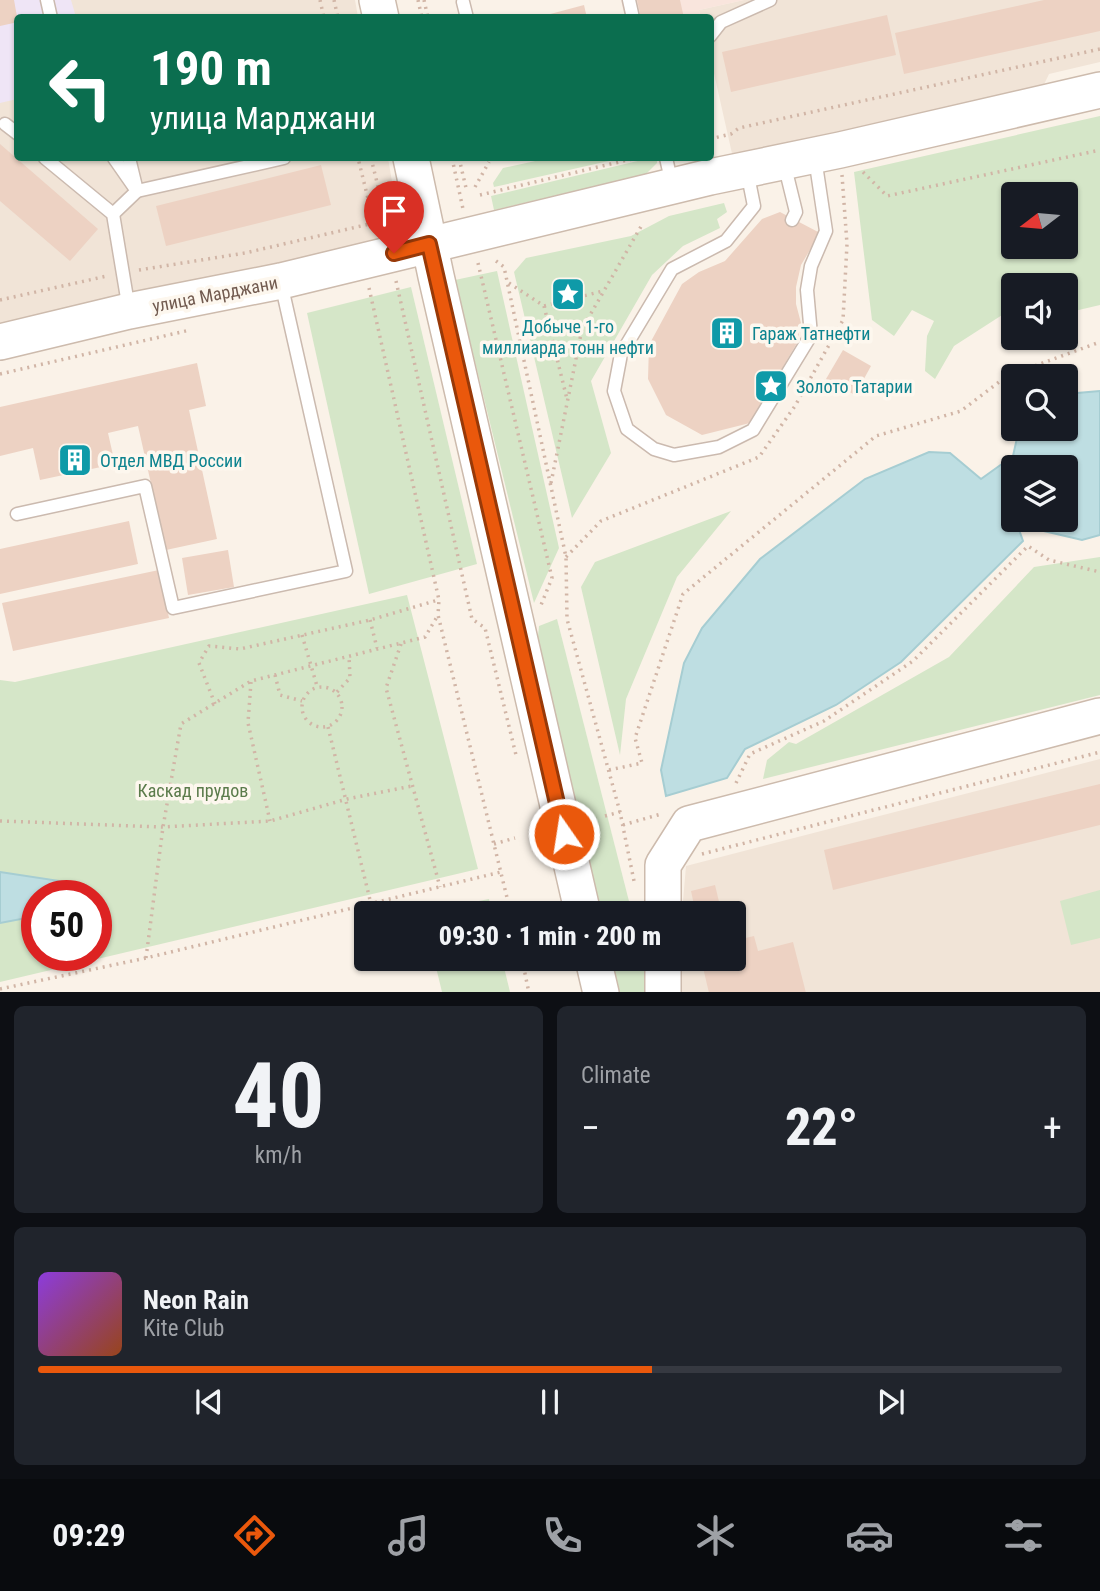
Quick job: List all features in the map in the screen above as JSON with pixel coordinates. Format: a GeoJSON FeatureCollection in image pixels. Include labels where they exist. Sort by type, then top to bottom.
{"type":"FeatureCollection","features":[{"type":"Feature","properties":{"kind":"street","name":"улица Марджани"},"geometry":{"type":"LineString","coordinates":[[0,342],[129,311],[281,281],[429,244],[669,172],[747,170],[1100,90]]}},
{"type":"Feature","properties":{"kind":"street"},"geometry":{"type":"LineString","coordinates":[[412,161],[580,901]]}},
{"type":"Feature","properties":{"kind":"street"},"geometry":{"type":"LineString","coordinates":[[663,901],[663,865],[689,824],[1100,716]]}},
{"type":"Feature","properties":{"kind":"street"},"geometry":{"type":"LineString","coordinates":[[596,971],[601,992]]}},
{"type":"Feature","properties":{"kind":"street"},"geometry":{"type":"LineString","coordinates":[[663,971],[663,992]]}},
{"type":"Feature","properties":{"kind":"lane"},"geometry":{"type":"LineString","coordinates":[[714,31],[721,22],[770,0]]}},
{"type":"Feature","properties":{"kind":"lane"},"geometry":{"type":"LineString","coordinates":[[463,2],[466,14]]}},
{"type":"Feature","properties":{"kind":"lane"},"geometry":{"type":"LineString","coordinates":[[5,124],[14,131]]}},
{"type":"Feature","properties":{"kind":"lane"},"geometry":{"type":"LineString","coordinates":[[747,170],[754,206],[726,241],[672,269],[621,354],[614,391],[627,429],[654,449],[674,455],[719,447],[753,430],[811,335],[807,290],[811,266],[826,231],[799,159]]}},
{"type":"Feature","properties":{"kind":"lane"},"geometry":{"type":"LineString","coordinates":[[792,220],[796,212],[799,159]]}},
{"type":"Feature","properties":{"kind":"lane"},"geometry":{"type":"LineString","coordinates":[[49,161],[113,214],[129,311]]}},
{"type":"Feature","properties":{"kind":"lane"},"geometry":{"type":"LineString","coordinates":[[116,161],[137,191]]}},
{"type":"Feature","properties":{"kind":"lane"},"geometry":{"type":"LineString","coordinates":[[130,161],[137,191]]}},
{"type":"Feature","properties":{"kind":"lane"},"geometry":{"type":"LineString","coordinates":[[113,214],[137,191],[271,161]]}},
{"type":"Feature","properties":{"kind":"lane"},"geometry":{"type":"LineString","coordinates":[[17,514],[145,486],[173,608],[346,571],[281,281]]}},
{"type":"Feature","properties":{"kind":"path"},"geometry":{"type":"LineString","coordinates":[[714,138],[732,134],[739,128],[1100,49]]}},
{"type":"Feature","properties":{"kind":"path"},"geometry":{"type":"LineString","coordinates":[[0,300],[123,272],[245,253],[374,223],[359,161]]}},
{"type":"Feature","properties":{"kind":"path"},"geometry":{"type":"LineString","coordinates":[[372,161],[386,220]]}},
{"type":"Feature","properties":{"kind":"path"},"geometry":{"type":"LineString","coordinates":[[453,161],[464,214]]}},
{"type":"Feature","properties":{"kind":"path"},"geometry":{"type":"LineString","coordinates":[[460,161],[466,188]]}},
{"type":"Feature","properties":{"kind":"path"},"geometry":{"type":"LineString","coordinates":[[480,195],[623,161]]}},
{"type":"Feature","properties":{"kind":"path"},"geometry":{"type":"LineString","coordinates":[[475,187],[489,162]]}},
{"type":"Feature","properties":{"kind":"path"},"geometry":{"type":"LineString","coordinates":[[551,484],[582,329],[646,218]]}},
{"type":"Feature","properties":{"kind":"path"},"geometry":{"type":"LineString","coordinates":[[475,254],[552,578],[540,609]]}},
{"type":"Feature","properties":{"kind":"path"},"geometry":{"type":"LineString","coordinates":[[496,261],[505,267],[566,557],[567,619],[620,812],[635,888]]}},
{"type":"Feature","properties":{"kind":"path"},"geometry":{"type":"LineString","coordinates":[[394,275],[472,619],[485,628],[518,764]]}},
{"type":"Feature","properties":{"kind":"path"},"geometry":{"type":"LineString","coordinates":[[508,281],[544,306],[567,401]]}},
{"type":"Feature","properties":{"kind":"path"},"geometry":{"type":"LineString","coordinates":[[357,290],[378,285]]}},
{"type":"Feature","properties":{"kind":"path"},"geometry":{"type":"LineString","coordinates":[[369,287],[439,600],[438,615],[508,901]]}},
{"type":"Feature","properties":{"kind":"path"},"geometry":{"type":"LineString","coordinates":[[544,306],[603,291]]}},
{"type":"Feature","properties":{"kind":"path"},"geometry":{"type":"LineString","coordinates":[[0,374],[195,328]]}},
{"type":"Feature","properties":{"kind":"path"},"geometry":{"type":"LineString","coordinates":[[609,770],[642,763],[635,738],[683,594],[876,436],[961,411],[1007,376],[1100,342]]}},
{"type":"Feature","properties":{"kind":"path"},"geometry":{"type":"LineString","coordinates":[[735,785],[750,754],[824,721],[913,661],[1028,546],[1049,560],[1100,572]]}},
{"type":"Feature","properties":{"kind":"path"},"geometry":{"type":"LineString","coordinates":[[215,704],[199,663],[209,646],[240,649],[370,620],[439,600]]}},
{"type":"Feature","properties":{"kind":"path"},"geometry":{"type":"LineString","coordinates":[[146,958],[163,827],[181,724],[251,681],[425,637],[438,615]]}},
{"type":"Feature","properties":{"kind":"path"},"geometry":{"type":"LineString","coordinates":[[370,620],[377,648]]}},
{"type":"Feature","properties":{"kind":"path"},"geometry":{"type":"LineString","coordinates":[[302,635],[317,686]]}},
{"type":"Feature","properties":{"kind":"path"},"geometry":{"type":"LineString","coordinates":[[401,644],[386,688],[440,887]]}},
{"type":"Feature","properties":{"kind":"path"},"geometry":{"type":"LineString","coordinates":[[337,692],[350,678],[349,656]]}},
{"type":"Feature","properties":{"kind":"path"},"geometry":{"type":"LineString","coordinates":[[275,675],[280,695],[302,701]]}},
{"type":"Feature","properties":{"kind":"path"},"geometry":{"type":"LineString","coordinates":[[251,681],[248,723],[270,821]]}},
{"type":"Feature","properties":{"kind":"path"},"geometry":{"type":"LineString","coordinates":[[317,686],[328,686],[337,692],[343,705],[340,719],[328,727],[313,726],[303,716],[302,701],[307,692],[317,686]]}},
{"type":"Feature","properties":{"kind":"path"},"geometry":{"type":"LineString","coordinates":[[328,727],[370,901]]}},
{"type":"Feature","properties":{"kind":"path"},"geometry":{"type":"LineString","coordinates":[[701,854],[1100,752]]}},
{"type":"Feature","properties":{"kind":"path"},"geometry":{"type":"LineString","coordinates":[[0,821],[163,827],[270,821],[347,799],[412,786]]}},
{"type":"Feature","properties":{"kind":"path"},"geometry":{"type":"LineString","coordinates":[[606,816],[620,812]]}},
{"type":"Feature","properties":{"kind":"path"},"geometry":{"type":"LineString","coordinates":[[623,825],[663,814]]}},
{"type":"Feature","properties":{"kind":"path"},"geometry":{"type":"LineString","coordinates":[[494,844],[515,838]]}},
{"type":"Feature","properties":{"kind":"path"},"geometry":{"type":"LineString","coordinates":[[383,901],[501,872]]}},
{"type":"Feature","properties":{"kind":"path"},"geometry":{"type":"LineString","coordinates":[[0,989],[146,958],[354,908]]}},
{"type":"Feature","properties":{"kind":"path"},"geometry":{"type":"LineString","coordinates":[[525,971],[530,992]]}},
{"type":"Feature","properties":{"kind":"shaded area"},"geometry":{"type":"Polygon","coordinates":[[[0,0],[355,0],[357,14],[14,14],[14,161],[389,161],[398,217],[385,241],[0,329],[0,0]]]}},
{"type":"Feature","properties":{"kind":"shaded area"},"geometry":{"type":"Polygon","coordinates":[[[0,0],[71,0],[75,14],[14,14],[14,100],[0,103],[0,0]]]}},
{"type":"Feature","properties":{"kind":"shaded area"},"geometry":{"type":"Polygon","coordinates":[[[621,0],[744,0],[699,10],[700,14],[624,14],[621,0]]]}},
{"type":"Feature","properties":{"kind":"shaded area"},"geometry":{"type":"Polygon","coordinates":[[[744,0],[1100,0],[1100,62],[1049,74],[1038,97],[733,158],[714,73],[714,14],[700,14],[699,10],[744,0]]]}},
{"type":"Feature","properties":{"kind":"shaded area"},"geometry":{"type":"Polygon","coordinates":[[[1100,759],[1100,992],[676,992],[678,971],[746,971],[746,901],[683,901],[686,866],[1100,759]]]}},
{"type":"Feature","properties":{"kind":"green space"},"geometry":{"type":"Polygon","coordinates":[[[1100,116],[1100,305],[1078,310],[1078,273],[1001,273],[1001,316],[954,346],[935,379],[925,371],[927,336],[934,321],[912,310],[894,336],[872,320],[854,172],[1100,116]]]}},
{"type":"Feature","properties":{"kind":"green space"},"geometry":{"type":"Polygon","coordinates":[[[535,161],[609,161],[494,187],[493,183],[503,168],[535,161]]]}},
{"type":"Feature","properties":{"kind":"green space"},"geometry":{"type":"Polygon","coordinates":[[[637,161],[657,161],[646,174],[494,210],[491,196],[637,161]]]}},
{"type":"Feature","properties":{"kind":"green space"},"geometry":{"type":"Polygon","coordinates":[[[724,203],[727,212],[717,219],[720,228],[683,246],[652,275],[591,381],[611,453],[572,518],[514,272],[526,258],[631,236],[669,216],[724,203]]]}},
{"type":"Feature","properties":{"kind":"green space"},"geometry":{"type":"Polygon","coordinates":[[[497,271],[559,548],[534,603],[455,280],[497,271]]]}},
{"type":"Feature","properties":{"kind":"green space"},"geometry":{"type":"Polygon","coordinates":[[[411,287],[477,564],[369,594],[307,313],[411,287]]]}},
{"type":"Feature","properties":{"kind":"green space"},"geometry":{"type":"Polygon","coordinates":[[[731,511],[677,577],[626,699],[620,755],[581,587],[595,562],[731,511]]]}},
{"type":"Feature","properties":{"kind":"green space"},"geometry":{"type":"Polygon","coordinates":[[[1100,557],[1100,695],[763,779],[767,760],[789,742],[796,744],[949,657],[1034,567],[1100,557]]]}},
{"type":"Feature","properties":{"kind":"green space","name":"Каскад прудов"},"geometry":{"type":"Polygon","coordinates":[[[407,595],[478,869],[112,956],[112,880],[21,880],[21,971],[47,971],[0,982],[0,680],[15,682],[407,595]]]}},
{"type":"Feature","properties":{"kind":"green space"},"geometry":{"type":"Polygon","coordinates":[[[557,619],[629,901],[598,901],[537,646],[539,626],[557,619]]]}},
{"type":"Feature","properties":{"kind":"green space"},"geometry":{"type":"Polygon","coordinates":[[[1100,890],[1100,938],[1071,945],[1060,901],[1100,890]]]}},
{"type":"Feature","properties":{"kind":"green space"},"geometry":{"type":"Polygon","coordinates":[[[437,971],[505,971],[510,992],[442,992],[437,971]]]}},
{"type":"Feature","properties":{"kind":"green space"},"geometry":{"type":"Polygon","coordinates":[[[614,971],[649,971],[648,992],[619,992],[614,971]]]}},
{"type":"Feature","properties":{"kind":"water"},"geometry":{"type":"Polygon","coordinates":[[[1100,391],[1100,535],[1082,540],[1048,532],[1078,532],[1078,455],[1013,455],[1016,441],[1078,441],[1078,393],[1100,391]]]}},
{"type":"Feature","properties":{"kind":"water"},"geometry":{"type":"Polygon","coordinates":[[[929,452],[950,453],[981,479],[1001,465],[1001,532],[1020,532],[1023,541],[901,662],[836,705],[745,749],[727,778],[666,796],[661,770],[684,663],[702,628],[760,559],[865,479],[929,452]]]}},
{"type":"Feature","properties":{"kind":"water"},"geometry":{"type":"Polygon","coordinates":[[[0,872],[53,880],[21,880],[21,919],[0,923],[0,872]]]}},
{"type":"Feature","properties":{"kind":"building"},"geometry":{"type":"Polygon","coordinates":[[[0,0],[14,0],[17,14],[14,14],[14,23],[0,26],[0,0]]]}},
{"type":"Feature","properties":{"kind":"building"},"geometry":{"type":"Polygon","coordinates":[[[637,0],[680,0],[683,14],[640,14],[637,0]]]}},
{"type":"Feature","properties":{"kind":"building"},"geometry":{"type":"Polygon","coordinates":[[[1044,0],[1100,0],[1100,31],[904,74],[895,33],[1044,0]]]}},
{"type":"Feature","properties":{"kind":"building"},"geometry":{"type":"Polygon","coordinates":[[[584,5],[586,14],[550,14],[584,5]]]}},
{"type":"Feature","properties":{"kind":"building"},"geometry":{"type":"Polygon","coordinates":[[[887,15],[896,55],[731,92],[722,52],[887,15]]]}},
{"type":"Feature","properties":{"kind":"building"},"geometry":{"type":"Polygon","coordinates":[[[0,144],[14,156],[14,161],[20,161],[98,229],[70,261],[0,201],[0,144]]]}},
{"type":"Feature","properties":{"kind":"building"},"geometry":{"type":"Polygon","coordinates":[[[321,165],[331,205],[166,246],[156,206],[321,165]]]}},
{"type":"Feature","properties":{"kind":"building","name":"Гараж Татнефти"},"geometry":{"type":"Polygon","coordinates":[[[780,212],[820,233],[801,265],[796,287],[796,304],[801,323],[797,343],[750,423],[702,435],[666,415],[648,379],[649,345],[682,284],[699,272],[725,261],[762,219],[780,212]]]}},
{"type":"Feature","properties":{"kind":"building"},"geometry":{"type":"Polygon","coordinates":[[[843,350],[871,366],[855,395],[826,379],[843,350]]]}},
{"type":"Feature","properties":{"kind":"building","name":"Отдел МВД России"},"geometry":{"type":"Polygon","coordinates":[[[197,363],[206,406],[189,410],[217,539],[166,550],[138,426],[108,433],[115,464],[40,480],[33,448],[0,456],[0,407],[197,363]]]}},
{"type":"Feature","properties":{"kind":"building"},"geometry":{"type":"Polygon","coordinates":[[[129,521],[138,564],[0,594],[0,549],[129,521]]]}},
{"type":"Feature","properties":{"kind":"building"},"geometry":{"type":"Polygon","coordinates":[[[228,550],[234,587],[188,595],[182,558],[228,550]]]}},
{"type":"Feature","properties":{"kind":"building"},"geometry":{"type":"Polygon","coordinates":[[[159,570],[169,618],[13,651],[2,603],[159,570]]]}},
{"type":"Feature","properties":{"kind":"building"},"geometry":{"type":"Polygon","coordinates":[[[1100,784],[1100,825],[833,890],[824,850],[1100,784]]]}},
{"type":"Feature","properties":{"kind":"building"},"geometry":{"type":"Polygon","coordinates":[[[715,885],[719,901],[693,901],[691,891],[715,885]]]}},
{"type":"Feature","properties":{"kind":"building"},"geometry":{"type":"Polygon","coordinates":[[[754,936],[758,951],[793,942],[806,992],[709,992],[704,971],[746,971],[746,938],[754,936]]]}},
{"type":"Feature","properties":{"kind":"place","name":"Добыче 1-го миллиарда тонн нефти"},"geometry":{"type":"Point","coordinates":[568,294]}},
{"type":"Feature","properties":{"kind":"place","name":"Гараж Татнефти"},"geometry":{"type":"Point","coordinates":[727,333]}},
{"type":"Feature","properties":{"kind":"place","name":"Золото Татарии"},"geometry":{"type":"Point","coordinates":[771,386]}},
{"type":"Feature","properties":{"kind":"place","name":"Отдел МВД России"},"geometry":{"type":"Point","coordinates":[75,460]}},
{"type":"Feature","properties":{"kind":"route"},"geometry":{"type":"LineString","coordinates":[[394,253],[429,244],[564,834]]}}]}
